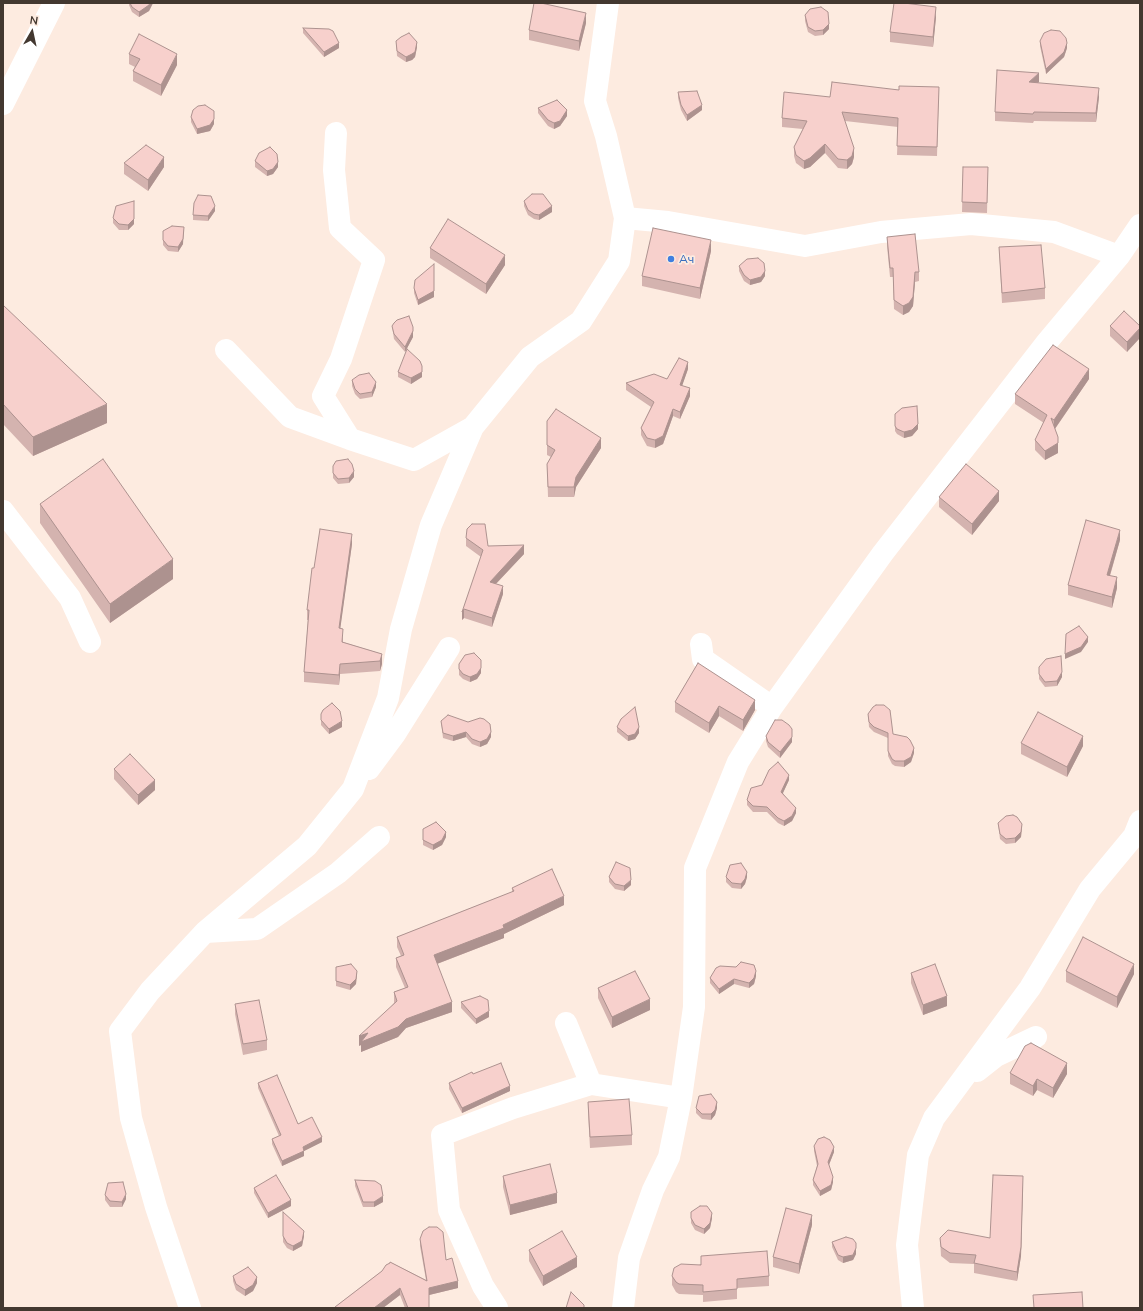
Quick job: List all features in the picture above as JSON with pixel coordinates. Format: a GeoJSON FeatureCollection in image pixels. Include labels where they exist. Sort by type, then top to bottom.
{"type":"FeatureCollection","features":[{"type":"Feature","properties":{"kind":"street"},"geometry":{"type":"LineString","coordinates":[[3,104],[54,3]]}},
{"type":"Feature","properties":{"kind":"street"},"geometry":{"type":"LineString","coordinates":[[353,789],[388,698],[401,629],[431,526],[473,427],[530,357],[581,321],[620,261],[625,218],[606,136],[595,101],[608,3]]}},
{"type":"Feature","properties":{"kind":"street"},"geometry":{"type":"LineString","coordinates":[[336,133],[334,170],[340,228],[374,260],[341,359],[323,396],[350,439]]}},
{"type":"Feature","properties":{"kind":"street"},"geometry":{"type":"LineString","coordinates":[[625,218],[668,222],[806,246],[881,232],[971,224],[1054,232],[1119,256]]}},
{"type":"Feature","properties":{"kind":"street"},"geometry":{"type":"LineString","coordinates":[[623,1308],[629,1258],[653,1190],[668,1158],[681,1098],[694,1007],[695,868],[738,762],[772,707],[883,553],[1047,342],[1119,256],[1140,225]]}},
{"type":"Feature","properties":{"kind":"street"},"geometry":{"type":"LineString","coordinates":[[226,350],[290,417],[414,460],[473,427]]}},
{"type":"Feature","properties":{"kind":"street"},"geometry":{"type":"LineString","coordinates":[[3,511],[70,598],[90,642]]}},
{"type":"Feature","properties":{"kind":"street"},"geometry":{"type":"LineString","coordinates":[[701,644],[703,659],[772,707]]}},
{"type":"Feature","properties":{"kind":"street"},"geometry":{"type":"LineString","coordinates":[[190,1308],[156,1207],[131,1118],[120,1031],[150,991],[205,932],[307,846],[395,734],[449,648]]}},
{"type":"Feature","properties":{"kind":"street"},"geometry":{"type":"LineString","coordinates":[[914,1308],[907,1245],[918,1155],[934,1118],[1030,988],[1090,889],[1138,829]]}},
{"type":"Feature","properties":{"kind":"street"},"geometry":{"type":"LineString","coordinates":[[205,932],[257,929],[338,873],[379,837]]}},
{"type":"Feature","properties":{"kind":"street"},"geometry":{"type":"LineString","coordinates":[[566,1023],[591,1084]]}},
{"type":"Feature","properties":{"kind":"street"},"geometry":{"type":"LineString","coordinates":[[960,1084],[996,1056],[1036,1037]]}},
{"type":"Feature","properties":{"kind":"street"},"geometry":{"type":"LineString","coordinates":[[497,1308],[483,1286],[449,1210],[442,1135],[513,1108],[591,1084],[681,1098]]}},
{"type":"Feature","properties":{"kind":"building"},"geometry":{"type":"Polygon","coordinates":[[[130,3],[150,3],[139,12],[132,7],[130,3]]]}},
{"type":"Feature","properties":{"kind":"building"},"geometry":{"type":"Polygon","coordinates":[[[534,3],[541,3],[586,13],[579,41],[529,30],[534,3]]]}},
{"type":"Feature","properties":{"kind":"building"},"geometry":{"type":"Polygon","coordinates":[[[894,3],[936,7],[933,37],[890,32],[894,3]]]}},
{"type":"Feature","properties":{"kind":"building"},"geometry":{"type":"Polygon","coordinates":[[[821,7],[828,12],[829,24],[823,30],[815,31],[808,27],[805,15],[810,9],[821,7]]]}},
{"type":"Feature","properties":{"kind":"building"},"geometry":{"type":"Polygon","coordinates":[[[303,28],[329,29],[333,31],[339,43],[324,52],[303,28]]]}},
{"type":"Feature","properties":{"kind":"building"},"geometry":{"type":"Polygon","coordinates":[[[1051,30],[1060,31],[1066,38],[1067,43],[1064,52],[1046,69],[1040,41],[1044,33],[1051,30]]]}},
{"type":"Feature","properties":{"kind":"building"},"geometry":{"type":"Polygon","coordinates":[[[409,33],[417,42],[415,52],[406,57],[397,51],[396,41],[409,33]]]}},
{"type":"Feature","properties":{"kind":"building"},"geometry":{"type":"Polygon","coordinates":[[[139,34],[177,54],[161,85],[133,71],[140,59],[129,54],[139,34]]]}},
{"type":"Feature","properties":{"kind":"building"},"geometry":{"type":"Polygon","coordinates":[[[997,70],[1039,73],[1029,82],[1099,88],[1096,113],[1034,112],[1033,114],[995,112],[997,70]]]}},
{"type":"Feature","properties":{"kind":"building"},"geometry":{"type":"Polygon","coordinates":[[[832,82],[899,90],[899,86],[939,87],[937,147],[897,146],[898,118],[842,112],[854,148],[852,156],[847,160],[838,159],[825,144],[810,158],[804,161],[796,155],[794,147],[807,121],[782,118],[784,92],[830,97],[832,82]]]}},
{"type":"Feature","properties":{"kind":"building"},"geometry":{"type":"Polygon","coordinates":[[[697,91],[702,105],[687,115],[681,105],[678,92],[697,91]]]}},
{"type":"Feature","properties":{"kind":"building"},"geometry":{"type":"Polygon","coordinates":[[[557,100],[567,110],[560,121],[554,123],[548,120],[538,108],[557,100]]]}},
{"type":"Feature","properties":{"kind":"building"},"geometry":{"type":"Polygon","coordinates":[[[205,105],[214,111],[214,119],[210,125],[197,129],[191,117],[193,110],[198,106],[205,105]]]}},
{"type":"Feature","properties":{"kind":"building"},"geometry":{"type":"Polygon","coordinates":[[[146,145],[164,157],[148,180],[124,163],[146,145]]]}},
{"type":"Feature","properties":{"kind":"building"},"geometry":{"type":"Polygon","coordinates":[[[270,147],[277,154],[278,162],[273,169],[267,171],[255,161],[259,153],[270,147]]]}},
{"type":"Feature","properties":{"kind":"building"},"geometry":{"type":"Polygon","coordinates":[[[963,167],[988,167],[987,203],[962,202],[963,167]]]}},
{"type":"Feature","properties":{"kind":"building"},"geometry":{"type":"Polygon","coordinates":[[[532,194],[543,194],[552,206],[539,215],[534,214],[528,210],[524,201],[532,194]]]}},
{"type":"Feature","properties":{"kind":"building"},"geometry":{"type":"Polygon","coordinates":[[[198,195],[211,196],[215,206],[208,216],[193,215],[194,203],[198,195]]]}},
{"type":"Feature","properties":{"kind":"building"},"geometry":{"type":"Polygon","coordinates":[[[134,201],[134,219],[128,225],[119,224],[113,218],[116,206],[134,201]]]}},
{"type":"Feature","properties":{"kind":"building"},"geometry":{"type":"Polygon","coordinates":[[[448,219],[505,255],[486,284],[430,248],[448,219]]]}},
{"type":"Feature","properties":{"kind":"building"},"geometry":{"type":"Polygon","coordinates":[[[172,226],[184,227],[183,239],[178,247],[168,246],[163,240],[163,231],[172,226]]]}},
{"type":"Feature","properties":{"kind":"building"},"geometry":{"type":"Polygon","coordinates":[[[653,228],[711,240],[700,288],[642,276],[653,228]]]}},
{"type":"Feature","properties":{"kind":"building"},"geometry":{"type":"Polygon","coordinates":[[[915,234],[919,272],[915,272],[913,297],[909,303],[903,306],[894,300],[893,268],[890,268],[887,237],[915,234]]]}},
{"type":"Feature","properties":{"kind":"building"},"geometry":{"type":"Polygon","coordinates":[[[1041,245],[1045,288],[1002,293],[999,247],[1041,245]]]}},
{"type":"Feature","properties":{"kind":"building"},"geometry":{"type":"Polygon","coordinates":[[[758,258],[764,263],[765,271],[761,277],[750,280],[744,275],[739,266],[747,259],[758,258]]]}},
{"type":"Feature","properties":{"kind":"building"},"geometry":{"type":"Polygon","coordinates":[[[434,264],[434,291],[418,300],[414,288],[415,280],[434,264]]]}},
{"type":"Feature","properties":{"kind":"building"},"geometry":{"type":"Polygon","coordinates":[[[3,305],[107,404],[33,437],[3,404],[3,305]]]}},
{"type":"Feature","properties":{"kind":"building"},"geometry":{"type":"Polygon","coordinates":[[[1124,311],[1140,326],[1140,328],[1127,342],[1110,326],[1124,311]]]}},
{"type":"Feature","properties":{"kind":"building"},"geometry":{"type":"Polygon","coordinates":[[[409,316],[413,331],[405,347],[394,334],[392,326],[397,320],[409,316]]]}},
{"type":"Feature","properties":{"kind":"building"},"geometry":{"type":"Polygon","coordinates":[[[1053,345],[1089,369],[1054,420],[1051,418],[1058,437],[1058,443],[1045,451],[1035,440],[1047,415],[1015,394],[1053,345]]]}},
{"type":"Feature","properties":{"kind":"building"},"geometry":{"type":"Polygon","coordinates":[[[407,349],[420,361],[422,366],[422,372],[411,378],[398,372],[407,349]]]}},
{"type":"Feature","properties":{"kind":"building"},"geometry":{"type":"Polygon","coordinates":[[[679,358],[688,362],[680,385],[690,388],[680,412],[673,409],[663,436],[655,440],[647,438],[641,428],[654,402],[626,383],[654,374],[667,379],[679,358]]]}},
{"type":"Feature","properties":{"kind":"building"},"geometry":{"type":"Polygon","coordinates":[[[369,373],[376,382],[372,392],[360,394],[355,389],[352,380],[359,375],[369,373]]]}},
{"type":"Feature","properties":{"kind":"building"},"geometry":{"type":"Polygon","coordinates":[[[917,406],[918,424],[912,430],[904,432],[897,429],[895,426],[895,414],[902,408],[917,406]]]}},
{"type":"Feature","properties":{"kind":"building"},"geometry":{"type":"Polygon","coordinates":[[[556,409],[601,438],[576,477],[574,487],[548,487],[547,464],[555,450],[547,445],[547,421],[556,409]]]}},
{"type":"Feature","properties":{"kind":"building"},"geometry":{"type":"Polygon","coordinates":[[[103,459],[173,559],[110,604],[40,504],[103,459]]]}},
{"type":"Feature","properties":{"kind":"building"},"geometry":{"type":"Polygon","coordinates":[[[348,459],[352,464],[354,471],[349,478],[338,479],[333,473],[333,466],[336,461],[348,459]]]}},
{"type":"Feature","properties":{"kind":"building"},"geometry":{"type":"Polygon","coordinates":[[[966,464],[999,491],[972,524],[939,497],[966,464]]]}},
{"type":"Feature","properties":{"kind":"building"},"geometry":{"type":"Polygon","coordinates":[[[1086,520],[1120,530],[1107,575],[1117,577],[1112,597],[1068,585],[1086,520]]]}},
{"type":"Feature","properties":{"kind":"building"},"geometry":{"type":"Polygon","coordinates":[[[472,524],[485,524],[488,546],[524,545],[490,582],[503,586],[492,618],[464,609],[462,612],[483,550],[466,538],[467,529],[472,524]]]}},
{"type":"Feature","properties":{"kind":"building"},"geometry":{"type":"Polygon","coordinates":[[[320,529],[352,534],[339,628],[343,629],[342,642],[382,654],[380,661],[340,664],[339,675],[304,672],[309,610],[307,610],[312,568],[314,568],[320,529]]]}},
{"type":"Feature","properties":{"kind":"building"},"geometry":{"type":"Polygon","coordinates":[[[1079,626],[1088,637],[1081,647],[1065,654],[1066,634],[1079,626]]]}},
{"type":"Feature","properties":{"kind":"building"},"geometry":{"type":"Polygon","coordinates":[[[474,653],[481,660],[481,668],[477,674],[470,677],[463,674],[459,669],[459,664],[465,655],[474,653]]]}},
{"type":"Feature","properties":{"kind":"building"},"geometry":{"type":"Polygon","coordinates":[[[1061,656],[1062,672],[1057,681],[1045,682],[1039,674],[1039,667],[1046,659],[1061,656]]]}},
{"type":"Feature","properties":{"kind":"building"},"geometry":{"type":"Polygon","coordinates":[[[698,663],[755,700],[743,720],[719,706],[709,723],[675,702],[698,663]]]}},
{"type":"Feature","properties":{"kind":"building"},"geometry":{"type":"Polygon","coordinates":[[[332,703],[340,711],[342,721],[329,729],[321,720],[321,714],[323,710],[332,703]]]}},
{"type":"Feature","properties":{"kind":"building"},"geometry":{"type":"Polygon","coordinates":[[[876,705],[884,705],[890,710],[893,734],[907,737],[910,740],[914,748],[911,757],[904,761],[895,761],[892,759],[888,751],[888,733],[874,727],[869,722],[868,714],[876,705]]]}},
{"type":"Feature","properties":{"kind":"building"},"geometry":{"type":"Polygon","coordinates":[[[635,707],[639,727],[635,734],[628,736],[617,727],[621,719],[635,707]]]}},
{"type":"Feature","properties":{"kind":"building"},"geometry":{"type":"Polygon","coordinates":[[[1038,712],[1083,736],[1067,767],[1021,743],[1038,712]]]}},
{"type":"Feature","properties":{"kind":"building"},"geometry":{"type":"Polygon","coordinates":[[[448,715],[468,722],[480,718],[484,719],[490,724],[491,732],[487,739],[480,742],[472,739],[466,732],[453,736],[443,733],[441,721],[448,715]]]}},
{"type":"Feature","properties":{"kind":"building"},"geometry":{"type":"Polygon","coordinates":[[[775,720],[782,720],[792,729],[792,737],[780,752],[768,742],[766,736],[775,720]]]}},
{"type":"Feature","properties":{"kind":"building"},"geometry":{"type":"Polygon","coordinates":[[[130,754],[155,780],[138,795],[114,769],[130,754]]]}},
{"type":"Feature","properties":{"kind":"building"},"geometry":{"type":"Polygon","coordinates":[[[778,762],[789,775],[781,792],[796,808],[792,816],[784,821],[778,818],[767,807],[753,806],[747,800],[751,788],[762,785],[769,770],[778,762]]]}},
{"type":"Feature","properties":{"kind":"building"},"geometry":{"type":"Polygon","coordinates":[[[1013,815],[1017,817],[1022,824],[1021,832],[1015,838],[1006,839],[1000,834],[998,823],[1006,816],[1013,815]]]}},
{"type":"Feature","properties":{"kind":"building"},"geometry":{"type":"Polygon","coordinates":[[[436,822],[446,832],[442,840],[433,845],[423,840],[423,829],[436,822]]]}},
{"type":"Feature","properties":{"kind":"building"},"geometry":{"type":"Polygon","coordinates":[[[616,862],[630,868],[631,880],[624,886],[615,884],[609,877],[616,862]]]}},
{"type":"Feature","properties":{"kind":"building"},"geometry":{"type":"Polygon","coordinates":[[[741,863],[747,872],[745,879],[741,884],[732,883],[726,877],[730,865],[741,863]]]}},
{"type":"Feature","properties":{"kind":"building"},"geometry":{"type":"Polygon","coordinates":[[[552,869],[564,896],[503,925],[504,928],[434,955],[452,1002],[406,1019],[398,1027],[361,1042],[368,1033],[359,1036],[397,1001],[394,992],[408,987],[396,958],[404,955],[397,937],[514,891],[512,888],[552,869]]]}},
{"type":"Feature","properties":{"kind":"building"},"geometry":{"type":"Polygon","coordinates":[[[1083,937],[1134,964],[1117,997],[1066,971],[1083,937]]]}},
{"type":"Feature","properties":{"kind":"building"},"geometry":{"type":"Polygon","coordinates":[[[741,962],[754,965],[756,971],[754,978],[749,983],[734,979],[719,989],[710,978],[716,968],[720,966],[736,967],[741,962]]]}},
{"type":"Feature","properties":{"kind":"building"},"geometry":{"type":"Polygon","coordinates":[[[351,964],[357,971],[356,979],[350,985],[336,981],[336,967],[351,964]]]}},
{"type":"Feature","properties":{"kind":"building"},"geometry":{"type":"Polygon","coordinates":[[[935,964],[947,996],[923,1005],[911,973],[935,964]]]}},
{"type":"Feature","properties":{"kind":"building"},"geometry":{"type":"Polygon","coordinates":[[[635,971],[650,999],[612,1017],[598,988],[635,971]]]}},
{"type":"Feature","properties":{"kind":"building"},"geometry":{"type":"Polygon","coordinates":[[[480,996],[488,1000],[489,1011],[476,1019],[461,1002],[480,996]]]}},
{"type":"Feature","properties":{"kind":"building"},"geometry":{"type":"Polygon","coordinates":[[[259,1000],[267,1040],[243,1044],[235,1004],[259,1000]]]}},
{"type":"Feature","properties":{"kind":"building"},"geometry":{"type":"Polygon","coordinates":[[[1031,1043],[1067,1063],[1053,1088],[1037,1079],[1033,1086],[1010,1073],[1025,1046],[1031,1043]]]}},
{"type":"Feature","properties":{"kind":"building"},"geometry":{"type":"Polygon","coordinates":[[[501,1063],[510,1086],[462,1108],[449,1083],[472,1072],[473,1074],[501,1063]]]}},
{"type":"Feature","properties":{"kind":"building"},"geometry":{"type":"Polygon","coordinates":[[[277,1075],[298,1124],[312,1117],[322,1137],[303,1147],[304,1151],[282,1161],[272,1139],[281,1135],[258,1083],[277,1075]]]}},
{"type":"Feature","properties":{"kind":"building"},"geometry":{"type":"Polygon","coordinates":[[[711,1094],[717,1102],[715,1110],[711,1114],[702,1114],[696,1108],[699,1096],[711,1094]]]}},
{"type":"Feature","properties":{"kind":"building"},"geometry":{"type":"Polygon","coordinates":[[[629,1099],[632,1135],[590,1137],[588,1102],[629,1099]]]}},
{"type":"Feature","properties":{"kind":"building"},"geometry":{"type":"Polygon","coordinates":[[[824,1137],[830,1140],[834,1147],[828,1162],[833,1177],[831,1185],[820,1191],[813,1180],[818,1164],[814,1146],[818,1139],[824,1137]]]}},
{"type":"Feature","properties":{"kind":"building"},"geometry":{"type":"Polygon","coordinates":[[[550,1164],[557,1193],[510,1205],[503,1176],[550,1164]]]}},
{"type":"Feature","properties":{"kind":"building"},"geometry":{"type":"Polygon","coordinates":[[[276,1175],[291,1200],[268,1213],[254,1188],[276,1175]]]}},
{"type":"Feature","properties":{"kind":"building"},"geometry":{"type":"Polygon","coordinates":[[[993,1175],[1023,1176],[1021,1247],[1017,1272],[974,1263],[976,1255],[950,1253],[941,1247],[940,1238],[948,1230],[990,1238],[993,1175]]]}},
{"type":"Feature","properties":{"kind":"building"},"geometry":{"type":"Polygon","coordinates":[[[355,1180],[375,1181],[381,1185],[383,1196],[374,1202],[363,1202],[355,1180]]]}},
{"type":"Feature","properties":{"kind":"building"},"geometry":{"type":"Polygon","coordinates":[[[123,1182],[126,1194],[122,1202],[110,1201],[105,1195],[108,1183],[123,1182]]]}},
{"type":"Feature","properties":{"kind":"building"},"geometry":{"type":"Polygon","coordinates":[[[700,1206],[707,1206],[712,1213],[710,1223],[704,1229],[695,1225],[691,1218],[691,1212],[700,1206]]]}},
{"type":"Feature","properties":{"kind":"building"},"geometry":{"type":"Polygon","coordinates":[[[786,1208],[812,1215],[799,1264],[773,1257],[786,1208]]]}},
{"type":"Feature","properties":{"kind":"building"},"geometry":{"type":"Polygon","coordinates":[[[283,1212],[304,1231],[302,1241],[293,1246],[287,1243],[283,1236],[283,1212]]]}},
{"type":"Feature","properties":{"kind":"building"},"geometry":{"type":"Polygon","coordinates":[[[429,1227],[437,1227],[443,1232],[446,1260],[452,1258],[458,1281],[429,1288],[429,1308],[408,1308],[400,1288],[374,1308],[335,1307],[382,1271],[390,1262],[427,1281],[420,1239],[423,1231],[429,1227]]]}},
{"type":"Feature","properties":{"kind":"building"},"geometry":{"type":"Polygon","coordinates":[[[562,1231],[577,1257],[543,1276],[529,1250],[562,1231]]]}},
{"type":"Feature","properties":{"kind":"building"},"geometry":{"type":"Polygon","coordinates":[[[846,1237],[853,1239],[856,1243],[856,1248],[853,1255],[843,1257],[838,1255],[832,1242],[846,1237]]]}},
{"type":"Feature","properties":{"kind":"building"},"geometry":{"type":"Polygon","coordinates":[[[767,1251],[769,1276],[737,1279],[737,1289],[703,1292],[703,1285],[679,1284],[672,1276],[674,1268],[681,1264],[701,1265],[701,1256],[767,1251]]]}},
{"type":"Feature","properties":{"kind":"building"},"geometry":{"type":"Polygon","coordinates":[[[248,1267],[257,1277],[253,1285],[245,1290],[236,1284],[233,1276],[248,1267]]]}},
{"type":"Feature","properties":{"kind":"building"},"geometry":{"type":"Polygon","coordinates":[[[571,1292],[584,1305],[584,1308],[566,1308],[571,1292]]]}},
{"type":"Feature","properties":{"kind":"building"},"geometry":{"type":"Polygon","coordinates":[[[1082,1292],[1083,1308],[1034,1308],[1033,1295],[1082,1292]]]}},
{"type":"Feature","properties":{"kind":"place","name":"Ач"},"geometry":{"type":"Point","coordinates":[671,259]}}]}
